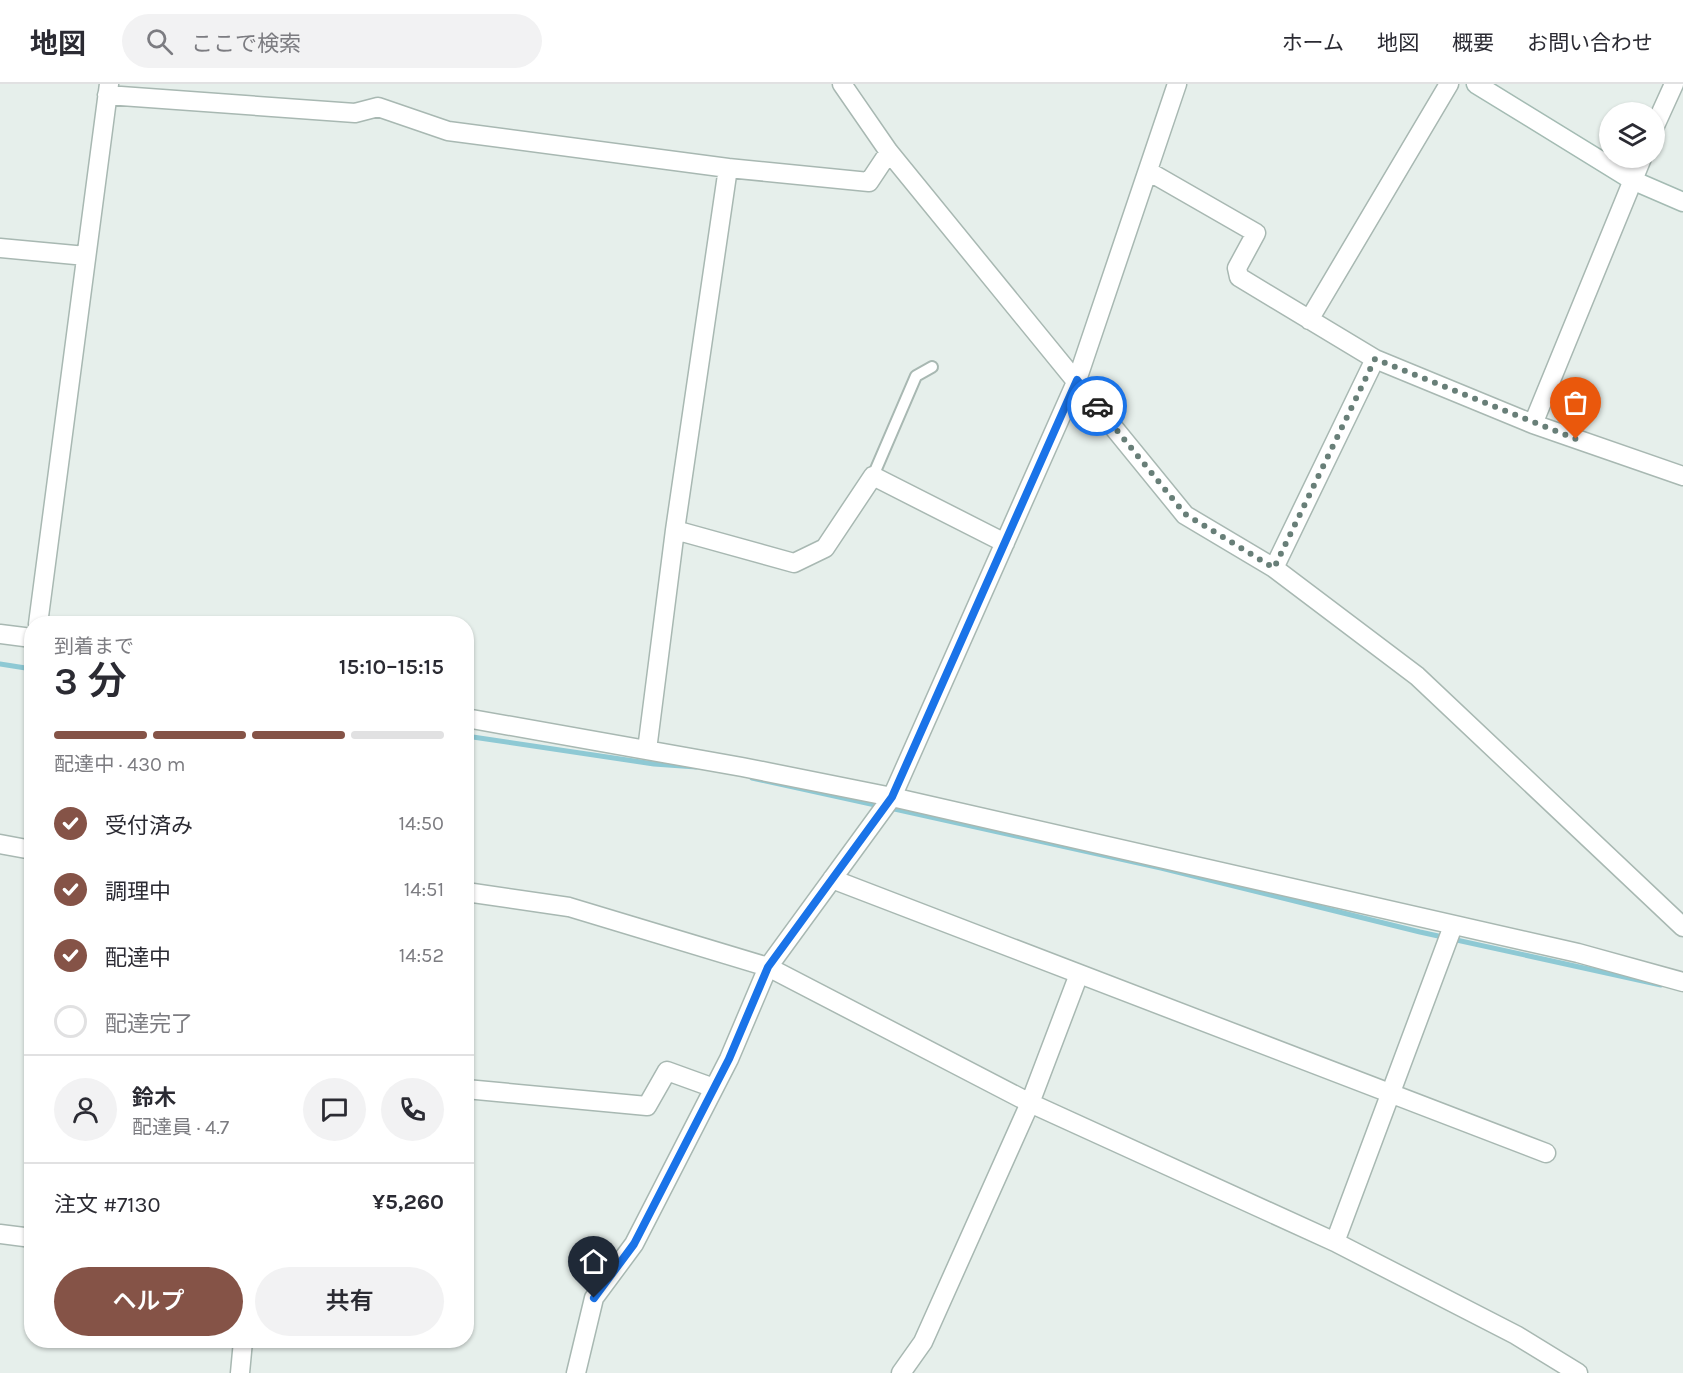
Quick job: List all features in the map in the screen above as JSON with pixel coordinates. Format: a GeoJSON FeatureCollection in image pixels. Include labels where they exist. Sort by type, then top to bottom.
{"type":"FeatureCollection","features":[{"type":"Feature","properties":{"kind":"street"},"geometry":{"type":"LineString","coordinates":[[842,84],[889,152],[1185,514],[1274,568],[1417,676],[1683,927]]}},
{"type":"Feature","properties":{"kind":"street"},"geometry":{"type":"LineString","coordinates":[[576,1373],[594,1298],[634,1244],[714,1088],[768,967],[892,797],[1077,380],[1177,84]]}},
{"type":"Feature","properties":{"kind":"street"},"geometry":{"type":"LineString","coordinates":[[1310,320],[1449,84]]}},
{"type":"Feature","properties":{"kind":"street"},"geometry":{"type":"LineString","coordinates":[[1476,84],[1632,180],[1683,202]]}},
{"type":"Feature","properties":{"kind":"street"},"geometry":{"type":"LineString","coordinates":[[1665,104],[1674,84]]}},
{"type":"Feature","properties":{"kind":"street"},"geometry":{"type":"LineString","coordinates":[[39,616],[108,89],[355,113],[378,107],[448,131],[728,168],[869,182],[889,152]]}},
{"type":"Feature","properties":{"kind":"street"},"geometry":{"type":"LineString","coordinates":[[647,750],[675,530],[728,168]]}},
{"type":"Feature","properties":{"kind":"street"},"geometry":{"type":"LineString","coordinates":[[1533,424],[1637,168]]}},
{"type":"Feature","properties":{"kind":"street"},"geometry":{"type":"LineString","coordinates":[[1148,171],[1256,233],[1237,268],[1239,277],[1375,359],[1533,424],[1683,476]]}},
{"type":"Feature","properties":{"kind":"street"},"geometry":{"type":"LineString","coordinates":[[0,248],[86,256]]}},
{"type":"Feature","properties":{"kind":"street"},"geometry":{"type":"LineString","coordinates":[[1274,568],[1375,359]]}},
{"type":"Feature","properties":{"kind":"street"},"geometry":{"type":"LineString","coordinates":[[675,530],[794,563],[825,548],[873,476],[1005,543]]}},
{"type":"Feature","properties":{"kind":"street"},"geometry":{"type":"LineString","coordinates":[[0,634],[24,637]]}},
{"type":"Feature","properties":{"kind":"street"},"geometry":{"type":"LineString","coordinates":[[474,719],[892,797],[1578,953],[1683,982]]}},
{"type":"Feature","properties":{"kind":"street"},"geometry":{"type":"LineString","coordinates":[[0,844],[24,848]]}},
{"type":"Feature","properties":{"kind":"street"},"geometry":{"type":"LineString","coordinates":[[832,879],[1546,1153]]}},
{"type":"Feature","properties":{"kind":"street"},"geometry":{"type":"LineString","coordinates":[[474,893],[569,907],[768,967],[1030,1103],[1335,1242],[1516,1335],[1578,1373]]}},
{"type":"Feature","properties":{"kind":"street"},"geometry":{"type":"LineString","coordinates":[[1335,1242],[1453,926]]}},
{"type":"Feature","properties":{"kind":"street"},"geometry":{"type":"LineString","coordinates":[[901,1373],[923,1342],[1030,1103],[1079,974]]}},
{"type":"Feature","properties":{"kind":"street"},"geometry":{"type":"LineString","coordinates":[[474,1090],[647,1106],[667,1071],[714,1088]]}},
{"type":"Feature","properties":{"kind":"street"},"geometry":{"type":"LineString","coordinates":[[0,1234],[24,1237]]}},
{"type":"Feature","properties":{"kind":"street"},"geometry":{"type":"LineString","coordinates":[[240,1373],[242,1348]]}},
{"type":"Feature","properties":{"kind":"lane"},"geometry":{"type":"LineString","coordinates":[[873,476],[916,376],[932,367]]}},
{"type":"Feature","properties":{"kind":"waterway"},"geometry":{"type":"LineString","coordinates":[[0,664],[24,668]]}},
{"type":"Feature","properties":{"kind":"waterway"},"geometry":{"type":"LineString","coordinates":[[474,737],[654,764],[696,767]]}},
{"type":"Feature","properties":{"kind":"waterway"},"geometry":{"type":"LineString","coordinates":[[752,778],[880,806]]}},
{"type":"Feature","properties":{"kind":"waterway"},"geometry":{"type":"LineString","coordinates":[[890,808],[1161,868],[1420,932],[1661,985]]}},
{"type":"Feature","properties":{"kind":"way so far"},"geometry":{"type":"LineString","coordinates":[[1097,406],[1185,514],[1274,568],[1375,359],[1533,424],[1576,439]]}},
{"type":"Feature","properties":{"kind":"route"},"geometry":{"type":"LineString","coordinates":[[594,1298],[634,1244],[729,1059],[768,967],[892,797],[1077,380],[1097,406]]}}]}
